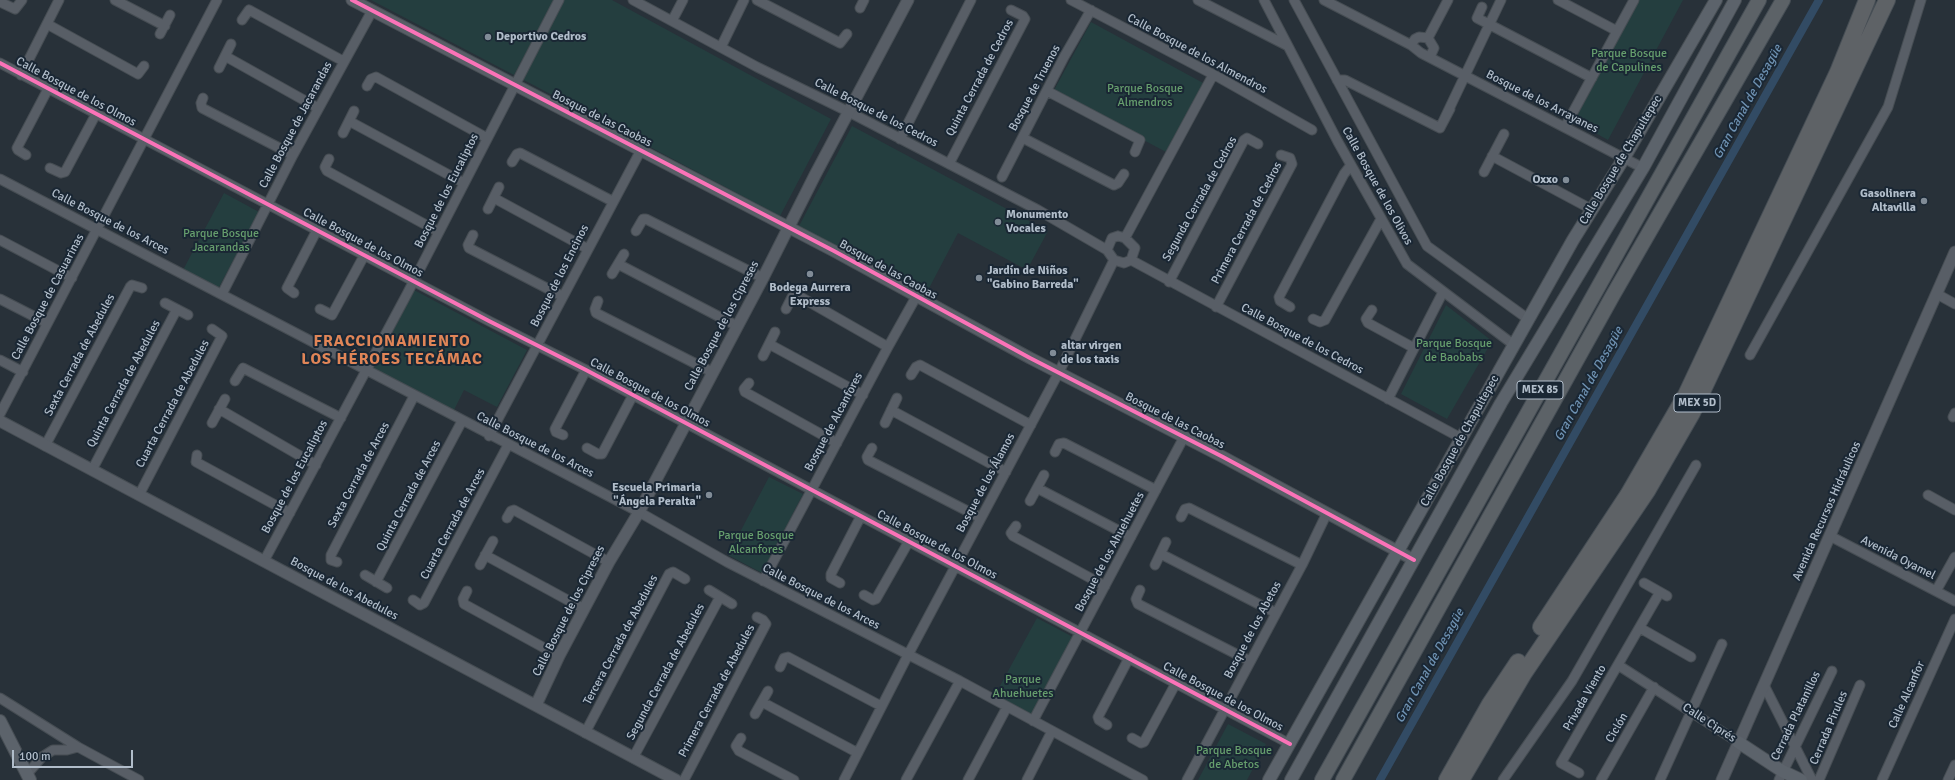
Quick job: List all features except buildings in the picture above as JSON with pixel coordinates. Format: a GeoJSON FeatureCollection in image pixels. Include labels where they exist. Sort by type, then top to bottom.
{"type":"FeatureCollection","features":[{"type":"Feature","properties":{"kind":"highway","name":"MEX 85"},"geometry":{"type":"LineString","coordinates":[[1322,780],[1759,0]]}},
{"type":"Feature","properties":{"kind":"highway","name":"MEX 85"},"geometry":{"type":"LineString","coordinates":[[1343,780],[1613,295],[1783,0]]}},
{"type":"Feature","properties":{"kind":"highway","name":"MEX 5D"},"geometry":{"type":"LineString","coordinates":[[1447,780],[1490,704],[1628,494],[1686,395],[1838,72],[1867,0]]}},
{"type":"Feature","properties":{"kind":"highway","name":"MEX 5D"},"geometry":{"type":"LineString","coordinates":[[1461,780],[1524,673],[1647,491],[1692,413],[1888,0]]}},
{"type":"Feature","properties":{"kind":"main road","name":"Calle Bosque de Chapultepec"},"geometry":{"type":"LineString","coordinates":[[1269,780],[1591,209],[1624,158],[1716,0]]}},
{"type":"Feature","properties":{"kind":"main road","name":"Calle Bosque de Chapultepec"},"geometry":{"type":"LineString","coordinates":[[1290,780],[1501,403],[1643,168],[1735,0]]}},
{"type":"Feature","properties":{"kind":"main road"},"geometry":{"type":"LineString","coordinates":[[0,721],[28,777]]}},
{"type":"Feature","properties":{"kind":"main road","name":"Calle Ciprés"},"geometry":{"type":"LineString","coordinates":[[1738,742],[1780,775],[1800,780]]}},
{"type":"Feature","properties":{"kind":"street"},"geometry":{"type":"LineString","coordinates":[[0,2],[15,10],[22,0]]}},
{"type":"Feature","properties":{"kind":"street"},"geometry":{"type":"LineString","coordinates":[[21,75],[60,0]]}},
{"type":"Feature","properties":{"kind":"street"},"geometry":{"type":"LineString","coordinates":[[115,0],[162,30],[170,15]]}},
{"type":"Feature","properties":{"kind":"street","name":"Calle Bosque de Casuarinas"},"geometry":{"type":"LineString","coordinates":[[0,414],[217,0]]}},
{"type":"Feature","properties":{"kind":"street","name":"Bosque de las Caobas"},"geometry":{"type":"LineString","coordinates":[[352,0],[641,150],[1414,560]]}},
{"type":"Feature","properties":{"kind":"street","name":"Bosque de los Eucaliptos"},"geometry":{"type":"LineString","coordinates":[[264,562],[365,369],[372,360],[414,280],[559,0]]}},
{"type":"Feature","properties":{"kind":"street","name":"Calle Bosque de los Cedros"},"geometry":{"type":"LineString","coordinates":[[633,0],[757,67],[849,112],[1038,210],[1106,250]]}},
{"type":"Feature","properties":{"kind":"street"},"geometry":{"type":"LineString","coordinates":[[672,21],[683,0]]}},
{"type":"Feature","properties":{"kind":"street"},"geometry":{"type":"LineString","coordinates":[[721,47],[744,0]]}},
{"type":"Feature","properties":{"kind":"street"},"geometry":{"type":"LineString","coordinates":[[757,0],[840,43],[847,34]]}},
{"type":"Feature","properties":{"kind":"street","name":"Calle Bosque de los Cipreses"},"geometry":{"type":"LineString","coordinates":[[536,705],[559,656],[609,562],[639,512],[908,0]]}},
{"type":"Feature","properties":{"kind":"street"},"geometry":{"type":"LineString","coordinates":[[900,139],[971,0]]}},
{"type":"Feature","properties":{"kind":"street","name":"Calle Bosque de los Almendros"},"geometry":{"type":"LineString","coordinates":[[1071,0],[1213,75],[1312,130]]}},
{"type":"Feature","properties":{"kind":"street"},"geometry":{"type":"LineString","coordinates":[[1198,0],[1288,46]]}},
{"type":"Feature","properties":{"kind":"street","name":"Calle Bosque de los Olivos"},"geometry":{"type":"LineString","coordinates":[[1264,0],[1351,165],[1407,264],[1514,345]]}},
{"type":"Feature","properties":{"kind":"street","name":"Calle Bosque de los Olivos"},"geometry":{"type":"LineString","coordinates":[[1294,0],[1427,246],[1528,319]]}},
{"type":"Feature","properties":{"kind":"street"},"geometry":{"type":"LineString","coordinates":[[1324,0],[1411,45],[1415,39],[1419,37],[1428,38]]}},
{"type":"Feature","properties":{"kind":"street"},"geometry":{"type":"LineString","coordinates":[[1440,128],[1501,0]]}},
{"type":"Feature","properties":{"kind":"street"},"geometry":{"type":"LineString","coordinates":[[1558,0],[1617,31]]}},
{"type":"Feature","properties":{"kind":"street"},"geometry":{"type":"LineString","coordinates":[[1565,127],[1634,0]]}},
{"type":"Feature","properties":{"kind":"street"},"geometry":{"type":"LineString","coordinates":[[1750,355],[1888,107],[1921,0]]}},
{"type":"Feature","properties":{"kind":"street"},"geometry":{"type":"LineString","coordinates":[[1428,38],[1444,1]]}},
{"type":"Feature","properties":{"kind":"street"},"geometry":{"type":"LineString","coordinates":[[1482,7],[1477,18],[1592,78]]}},
{"type":"Feature","properties":{"kind":"street"},"geometry":{"type":"LineString","coordinates":[[242,20],[249,10],[343,61]]}},
{"type":"Feature","properties":{"kind":"street","name":"Quinta Cerrada de Cedros"},"geometry":{"type":"LineString","coordinates":[[949,164],[1025,19],[1024,16],[1011,10]]}},
{"type":"Feature","properties":{"kind":"street","name":"Bosque de Truenos"},"geometry":{"type":"LineString","coordinates":[[1002,177],[1091,10]]}},
{"type":"Feature","properties":{"kind":"street","name":"Calle Bosque de Jacarandas"},"geometry":{"type":"LineString","coordinates":[[222,294],[293,155],[343,61],[372,11]]}},
{"type":"Feature","properties":{"kind":"street"},"geometry":{"type":"LineString","coordinates":[[47,24],[137,74],[140,74],[144,66]]}},
{"type":"Feature","properties":{"kind":"street"},"geometry":{"type":"LineString","coordinates":[[1428,38],[1434,48],[1430,57]]}},
{"type":"Feature","properties":{"kind":"street"},"geometry":{"type":"LineString","coordinates":[[219,68],[232,44]]}},
{"type":"Feature","properties":{"kind":"street","name":"Bosque de los Arrayanes"},"geometry":{"type":"LineString","coordinates":[[1411,45],[1416,50],[1643,168]]}},
{"type":"Feature","properties":{"kind":"street"},"geometry":{"type":"LineString","coordinates":[[225,56],[318,108]]}},
{"type":"Feature","properties":{"kind":"street","name":"Calle Bosque de los Olmos"},"geometry":{"type":"LineString","coordinates":[[1,64],[365,254],[537,346],[586,370],[1290,744]]}},
{"type":"Feature","properties":{"kind":"street"},"geometry":{"type":"LineString","coordinates":[[1125,238],[1213,75]]}},
{"type":"Feature","properties":{"kind":"street"},"geometry":{"type":"LineString","coordinates":[[367,86],[374,77],[376,77],[487,138]]}},
{"type":"Feature","properties":{"kind":"street"},"geometry":{"type":"LineString","coordinates":[[1337,80],[1345,80],[1440,128]]}},
{"type":"Feature","properties":{"kind":"street"},"geometry":{"type":"LineString","coordinates":[[26,155],[17,148],[48,89]]}},
{"type":"Feature","properties":{"kind":"street"},"geometry":{"type":"LineString","coordinates":[[1047,91],[1140,140],[1135,152]]}},
{"type":"Feature","properties":{"kind":"street"},"geometry":{"type":"LineString","coordinates":[[203,98],[201,104],[202,108],[293,155]]}},
{"type":"Feature","properties":{"kind":"street"},"geometry":{"type":"LineString","coordinates":[[1440,128],[1450,109]]}},
{"type":"Feature","properties":{"kind":"street"},"geometry":{"type":"LineString","coordinates":[[343,133],[354,111]]}},
{"type":"Feature","properties":{"kind":"street"},"geometry":{"type":"LineString","coordinates":[[50,168],[61,173],[65,172],[96,114]]}},
{"type":"Feature","properties":{"kind":"street"},"geometry":{"type":"LineString","coordinates":[[349,121],[464,183]]}},
{"type":"Feature","properties":{"kind":"street"},"geometry":{"type":"LineString","coordinates":[[1484,172],[1504,134]]}},
{"type":"Feature","properties":{"kind":"street"},"geometry":{"type":"LineString","coordinates":[[1023,138],[1114,185],[1118,183],[1124,174]]}},
{"type":"Feature","properties":{"kind":"street","name":"Segunda Cerrada de Cedros"},"geometry":{"type":"LineString","coordinates":[[1169,282],[1244,140],[1247,138],[1258,144]]}},
{"type":"Feature","properties":{"kind":"street","name":"Bosque de los Encinos"},"geometry":{"type":"LineString","coordinates":[[490,436],[562,296],[641,150]]}},
{"type":"Feature","properties":{"kind":"street"},"geometry":{"type":"LineString","coordinates":[[512,162],[517,154],[520,153],[612,202]]}},
{"type":"Feature","properties":{"kind":"street","name":"Primera Cerrada de Cedros"},"geometry":{"type":"LineString","coordinates":[[1216,307],[1292,164],[1290,158],[1281,155]]}},
{"type":"Feature","properties":{"kind":"street"},"geometry":{"type":"LineString","coordinates":[[1492,156],[1591,209]]}},
{"type":"Feature","properties":{"kind":"street"},"geometry":{"type":"LineString","coordinates":[[329,160],[326,167],[327,172],[439,232]]}},
{"type":"Feature","properties":{"kind":"street"},"geometry":{"type":"LineString","coordinates":[[1290,307],[1280,301],[1280,297],[1344,174],[1351,165]]}},
{"type":"Feature","properties":{"kind":"street","name":"Calle Bosque de los Arces"},"geometry":{"type":"LineString","coordinates":[[0,179],[365,369],[490,436],[639,512],[763,581],[960,681],[1143,780]]}},
{"type":"Feature","properties":{"kind":"street"},"geometry":{"type":"LineString","coordinates":[[488,209],[499,187]]}},
{"type":"Feature","properties":{"kind":"street"},"geometry":{"type":"LineString","coordinates":[[494,198],[588,249]]}},
{"type":"Feature","properties":{"kind":"street"},"geometry":{"type":"LineString","coordinates":[[636,231],[643,219],[646,219],[763,278]]}},
{"type":"Feature","properties":{"kind":"street"},"geometry":{"type":"LineString","coordinates":[[1313,319],[1320,322],[1325,320],[1381,219]]}},
{"type":"Feature","properties":{"kind":"street"},"geometry":{"type":"LineString","coordinates":[[294,293],[286,288],[317,230]]}},
{"type":"Feature","properties":{"kind":"street"},"geometry":{"type":"LineString","coordinates":[[473,235],[468,245],[469,248],[562,296]]}},
{"type":"Feature","properties":{"kind":"street"},"geometry":{"type":"LineString","coordinates":[[1118,236],[1125,238],[1135,248],[1131,260],[1124,263],[1114,260],[1106,250],[1112,238],[1118,236]]}},
{"type":"Feature","properties":{"kind":"street"},"geometry":{"type":"LineString","coordinates":[[0,240],[72,278]]}},
{"type":"Feature","properties":{"kind":"street","name":"Avenida Recursos Hidráulicos"},"geometry":{"type":"LineString","coordinates":[[1722,780],[1955,252]]}},
{"type":"Feature","properties":{"kind":"street"},"geometry":{"type":"LineString","coordinates":[[320,309],[332,315],[365,254]]}},
{"type":"Feature","properties":{"kind":"street"},"geometry":{"type":"LineString","coordinates":[[612,274],[624,254]]}},
{"type":"Feature","properties":{"kind":"street","name":"Bosque de los Álamos"},"geometry":{"type":"LineString","coordinates":[[844,780],[881,706],[981,518],[1002,469],[1059,372],[1114,260]]}},
{"type":"Feature","properties":{"kind":"street","name":"Calle Bosque de los Cedros"},"geometry":{"type":"LineString","coordinates":[[1131,260],[1169,282],[1462,438]]}},
{"type":"Feature","properties":{"kind":"street"},"geometry":{"type":"LineString","coordinates":[[618,264],[737,326]]}},
{"type":"Feature","properties":{"kind":"street","name":"Sexta Cerrada de Abedules"},"geometry":{"type":"LineString","coordinates":[[45,446],[130,287],[132,285],[142,288]]}},
{"type":"Feature","properties":{"kind":"street"},"geometry":{"type":"LineString","coordinates":[[1388,399],[1444,292]]}},
{"type":"Feature","properties":{"kind":"street"},"geometry":{"type":"LineString","coordinates":[[1937,294],[1955,304]]}},
{"type":"Feature","properties":{"kind":"street"},"geometry":{"type":"LineString","coordinates":[[786,310],[792,297],[797,295],[888,347]]}},
{"type":"Feature","properties":{"kind":"street","name":"Bosque de Alcanfores"},"geometry":{"type":"LineString","coordinates":[[763,581],[916,297]]}},
{"type":"Feature","properties":{"kind":"street"},"geometry":{"type":"LineString","coordinates":[[0,299],[47,323]]}},
{"type":"Feature","properties":{"kind":"street"},"geometry":{"type":"LineString","coordinates":[[598,301],[595,309],[596,313],[712,372]]}},
{"type":"Feature","properties":{"kind":"street"},"geometry":{"type":"LineString","coordinates":[[165,303],[188,315]]}},
{"type":"Feature","properties":{"kind":"street","name":"Quinta Cerrada de Abedules"},"geometry":{"type":"LineString","coordinates":[[92,470],[177,309]]}},
{"type":"Feature","properties":{"kind":"street"},"geometry":{"type":"LineString","coordinates":[[1372,310],[1366,319],[1368,323],[1414,348]]}},
{"type":"Feature","properties":{"kind":"street","name":"Cuarta Cerrada de Abedules"},"geometry":{"type":"LineString","coordinates":[[139,495],[222,336],[212,329]]}},
{"type":"Feature","properties":{"kind":"street"},"geometry":{"type":"LineString","coordinates":[[763,356],[775,332]]}},
{"type":"Feature","properties":{"kind":"street"},"geometry":{"type":"LineString","coordinates":[[769,344],[863,395]]}},
{"type":"Feature","properties":{"kind":"street"},"geometry":{"type":"LineString","coordinates":[[0,360],[22,372]]}},
{"type":"Feature","properties":{"kind":"street"},"geometry":{"type":"LineString","coordinates":[[911,375],[916,367],[920,365],[1028,423]]}},
{"type":"Feature","properties":{"kind":"street"},"geometry":{"type":"LineString","coordinates":[[235,381],[243,368],[340,418]]}},
{"type":"Feature","properties":{"kind":"street"},"geometry":{"type":"LineString","coordinates":[[563,435],[556,432],[555,429],[586,370]]}},
{"type":"Feature","properties":{"kind":"street"},"geometry":{"type":"LineString","coordinates":[[749,382],[744,389],[745,392],[837,443]]}},
{"type":"Feature","properties":{"kind":"street"},"geometry":{"type":"LineString","coordinates":[[587,448],[600,455],[602,454],[633,395]]}},
{"type":"Feature","properties":{"kind":"street","name":"Sexta Cerrada de Arces"},"geometry":{"type":"LineString","coordinates":[[337,562],[331,560],[331,556],[414,396]]}},
{"type":"Feature","properties":{"kind":"street"},"geometry":{"type":"LineString","coordinates":[[885,423],[897,398]]}},
{"type":"Feature","properties":{"kind":"street"},"geometry":{"type":"LineString","coordinates":[[212,423],[225,399]]}},
{"type":"Feature","properties":{"kind":"street"},"geometry":{"type":"LineString","coordinates":[[219,409],[316,465]]}},
{"type":"Feature","properties":{"kind":"street"},"geometry":{"type":"LineString","coordinates":[[891,410],[1002,469]]}},
{"type":"Feature","properties":{"kind":"street","name":"Bosque de los Abedules"},"geometry":{"type":"LineString","coordinates":[[0,421],[676,780]]}},
{"type":"Feature","properties":{"kind":"street","name":"Quinta Cerrada de Arces"},"geometry":{"type":"LineString","coordinates":[[376,582],[462,421]]}},
{"type":"Feature","properties":{"kind":"street","name":"Bosque de los Ahuehuetes"},"geometry":{"type":"LineString","coordinates":[[1033,721],[1184,437]]}},
{"type":"Feature","properties":{"kind":"street"},"geometry":{"type":"LineString","coordinates":[[1055,452],[1058,444],[1064,443],[1156,490]]}},
{"type":"Feature","properties":{"kind":"street","name":"Cuarta Cerrada de Arces"},"geometry":{"type":"LineString","coordinates":[[414,600],[420,605],[424,603],[508,445]]}},
{"type":"Feature","properties":{"kind":"street"},"geometry":{"type":"LineString","coordinates":[[872,448],[867,457],[868,460],[981,518]]}},
{"type":"Feature","properties":{"kind":"street"},"geometry":{"type":"LineString","coordinates":[[197,455],[196,462],[290,513]]}},
{"type":"Feature","properties":{"kind":"street"},"geometry":{"type":"LineString","coordinates":[[1503,780],[1572,681],[1696,465]]}},
{"type":"Feature","properties":{"kind":"street"},"geometry":{"type":"LineString","coordinates":[[1030,501],[1044,476]]}},
{"type":"Feature","properties":{"kind":"street"},"geometry":{"type":"LineString","coordinates":[[1037,488],[1132,537]]}},
{"type":"Feature","properties":{"kind":"street"},"geometry":{"type":"LineString","coordinates":[[1928,495],[1955,510]]}},
{"type":"Feature","properties":{"kind":"street"},"geometry":{"type":"LineString","coordinates":[[1181,517],[1185,510],[1189,508],[1302,565]]}},
{"type":"Feature","properties":{"kind":"street"},"geometry":{"type":"LineString","coordinates":[[506,518],[511,511],[514,510],[609,562]]}},
{"type":"Feature","properties":{"kind":"street","name":"Bosque de los Abetos"},"geometry":{"type":"LineString","coordinates":[[1187,780],[1302,565],[1327,513]]}},
{"type":"Feature","properties":{"kind":"street"},"geometry":{"type":"LineString","coordinates":[[840,583],[831,578],[831,574],[861,516]]}},
{"type":"Feature","properties":{"kind":"street"},"geometry":{"type":"LineString","coordinates":[[1016,526],[1012,536],[1105,586]]}},
{"type":"Feature","properties":{"kind":"street","name":"Avenida Oyamel"},"geometry":{"type":"LineString","coordinates":[[1830,536],[1955,601]]}},
{"type":"Feature","properties":{"kind":"street"},"geometry":{"type":"LineString","coordinates":[[480,564],[493,541]]}},
{"type":"Feature","properties":{"kind":"street"},"geometry":{"type":"LineString","coordinates":[[864,595],[876,600],[908,541]]}},
{"type":"Feature","properties":{"kind":"street"},"geometry":{"type":"LineString","coordinates":[[1155,565],[1166,542]]}},
{"type":"Feature","properties":{"kind":"street"},"geometry":{"type":"LineString","coordinates":[[1161,554],[1276,613]]}},
{"type":"Feature","properties":{"kind":"street"},"geometry":{"type":"LineString","coordinates":[[485,555],[584,609]]}},
{"type":"Feature","properties":{"kind":"street"},"geometry":{"type":"LineString","coordinates":[[1936,591],[1955,557]]}},
{"type":"Feature","properties":{"kind":"street","name":"Tercera Cerrada de Abedules"},"geometry":{"type":"LineString","coordinates":[[585,733],[669,574],[673,572],[685,579]]}},
{"type":"Feature","properties":{"kind":"street"},"geometry":{"type":"LineString","coordinates":[[365,575],[387,588]]}},
{"type":"Feature","properties":{"kind":"street","name":"Privada Viento"},"geometry":{"type":"LineString","coordinates":[[1579,773],[1561,763],[1640,628],[1664,594],[1644,583]]}},
{"type":"Feature","properties":{"kind":"street","name":"Segunda Cerrada de Abedules"},"geometry":{"type":"LineString","coordinates":[[709,590],[732,604]]}},
{"type":"Feature","properties":{"kind":"street"},"geometry":{"type":"LineString","coordinates":[[1140,590],[1136,599],[1138,604],[1250,661]]}},
{"type":"Feature","properties":{"kind":"street"},"geometry":{"type":"LineString","coordinates":[[467,591],[463,599],[464,604],[559,656]]}},
{"type":"Feature","properties":{"kind":"street","name":"Segunda Cerrada de Abedules"},"geometry":{"type":"LineString","coordinates":[[634,758],[720,597]]}},
{"type":"Feature","properties":{"kind":"street","name":"Primera Cerrada de Abedules"},"geometry":{"type":"LineString","coordinates":[[684,780],[766,624],[763,620],[757,617]]}},
{"type":"Feature","properties":{"kind":"street","name":"Calle Alcanfor"},"geometry":{"type":"LineString","coordinates":[[1882,780],[1955,619]]}},
{"type":"Feature","properties":{"kind":"street"},"geometry":{"type":"LineString","coordinates":[[1640,628],[1691,657]]}},
{"type":"Feature","properties":{"kind":"street"},"geometry":{"type":"LineString","coordinates":[[1660,780],[1722,644]]}},
{"type":"Feature","properties":{"kind":"street"},"geometry":{"type":"LineString","coordinates":[[780,667],[784,658],[788,657],[881,706]]}},
{"type":"Feature","properties":{"kind":"street"},"geometry":{"type":"LineString","coordinates":[[1107,725],[1099,720],[1098,717],[1129,658]]}},
{"type":"Feature","properties":{"kind":"street","name":"Calle Ciprés"},"geometry":{"type":"LineString","coordinates":[[1618,665],[1691,710],[1738,742]]}},
{"type":"Feature","properties":{"kind":"street","name":"Cerrada Platanillos"},"geometry":{"type":"LineString","coordinates":[[1780,775],[1832,671]]}},
{"type":"Feature","properties":{"kind":"street"},"geometry":{"type":"LineString","coordinates":[[906,780],[960,681]]}},
{"type":"Feature","properties":{"kind":"street"},"geometry":{"type":"LineString","coordinates":[[1132,738],[1141,743],[1144,742],[1176,683]]}},
{"type":"Feature","properties":{"kind":"street"},"geometry":{"type":"LineString","coordinates":[[1764,685],[1812,780]]}},
{"type":"Feature","properties":{"kind":"street","name":"Cerrada Pirules"},"geometry":{"type":"LineString","coordinates":[[1819,780],[1860,685]]}},
{"type":"Feature","properties":{"kind":"street","name":"Ciclón"},"geometry":{"type":"LineString","coordinates":[[1601,780],[1654,687]]}},
{"type":"Feature","properties":{"kind":"street"},"geometry":{"type":"LineString","coordinates":[[755,714],[768,691]]}},
{"type":"Feature","properties":{"kind":"street"},"geometry":{"type":"LineString","coordinates":[[0,698],[78,747],[139,780]]}},
{"type":"Feature","properties":{"kind":"street"},"geometry":{"type":"LineString","coordinates":[[762,702],[858,753]]}},
{"type":"Feature","properties":{"kind":"street"},"geometry":{"type":"LineString","coordinates":[[968,780],[1007,707]]}},
{"type":"Feature","properties":{"kind":"street"},"geometry":{"type":"LineString","coordinates":[[1027,780],[1052,731]]}},
{"type":"Feature","properties":{"kind":"street"},"geometry":{"type":"LineString","coordinates":[[742,738],[736,746],[739,752],[794,780]]}},
{"type":"Feature","properties":{"kind":"street"},"geometry":{"type":"LineString","coordinates":[[28,777],[42,757],[53,750],[67,750],[78,747]]}},
{"type":"Feature","properties":{"kind":"street"},"geometry":{"type":"LineString","coordinates":[[1948,780],[1955,765]]}},
{"type":"Feature","properties":{"kind":"green space","name":"Deportivo Cedros"},"geometry":{"type":"Polygon","coordinates":[[[371,0],[554,0],[514,75],[371,0]]]}},
{"type":"Feature","properties":{"kind":"green space"},"geometry":{"type":"Polygon","coordinates":[[[564,0],[612,0],[831,119],[780,216],[522,79],[564,0]]]}},
{"type":"Feature","properties":{"kind":"green space","name":"Parque Bosque de Capulines"},"geometry":{"type":"Polygon","coordinates":[[[1639,0],[1683,0],[1608,140],[1574,121],[1639,0]]]}},
{"type":"Feature","properties":{"kind":"green space","name":"Parque Bosque Almendros"},"geometry":{"type":"Polygon","coordinates":[[[1091,22],[1205,84],[1168,153],[1053,92],[1091,22]]]}},
{"type":"Feature","properties":{"kind":"green space"},"geometry":{"type":"Polygon","coordinates":[[[852,126],[1048,231],[1027,270],[958,233],[926,294],[799,226],[852,126]]]}},
{"type":"Feature","properties":{"kind":"green space","name":"Parque Bosque Jacarandas"},"geometry":{"type":"Polygon","coordinates":[[[224,193],[259,212],[218,289],[183,270],[224,193]]]}},
{"type":"Feature","properties":{"kind":"green space"},"geometry":{"type":"Polygon","coordinates":[[[414,290],[527,350],[497,407],[464,390],[453,412],[373,369],[414,290]]]}},
{"type":"Feature","properties":{"kind":"green space","name":"Parque Bosque de Baobabs"},"geometry":{"type":"Polygon","coordinates":[[[1446,305],[1492,341],[1447,419],[1401,394],[1446,305]]]}},
{"type":"Feature","properties":{"kind":"green space","name":"Parque Bosque Alcanfores"},"geometry":{"type":"Polygon","coordinates":[[[769,477],[803,494],[762,573],[728,555],[769,477]]]}},
{"type":"Feature","properties":{"kind":"green space","name":"Parque Ahuehuetes"},"geometry":{"type":"Polygon","coordinates":[[[1037,618],[1073,637],[1031,715],[995,695],[1037,618]]]}},
{"type":"Feature","properties":{"kind":"green space","name":"Parque Bosque de Abetos"},"geometry":{"type":"Polygon","coordinates":[[[1228,724],[1266,744],[1247,780],[1198,780],[1228,724]]]}},
{"type":"Feature","properties":{"kind":"waterway","name":"Gran Canal de Desagüe"},"geometry":{"type":"LineString","coordinates":[[1380,780],[1819,0]]}},
{"type":"Feature","properties":{"kind":"cycle path"},"geometry":{"type":"LineString","coordinates":[[352,0],[834,251],[1030,358],[1223,457],[1414,560]]}},
{"type":"Feature","properties":{"kind":"cycle path"},"geometry":{"type":"LineString","coordinates":[[0,63],[489,321],[586,370],[1290,744]]}},
{"type":"Feature","properties":{"kind":"place","name":"Deportivo Cedros"},"geometry":{"type":"Point","coordinates":[488,37]}},
{"type":"Feature","properties":{"kind":"place","name":"Oxxo"},"geometry":{"type":"Point","coordinates":[1566,180]}},
{"type":"Feature","properties":{"kind":"place","name":"Gasolinera Altavilla"},"geometry":{"type":"Point","coordinates":[1924,201]}},
{"type":"Feature","properties":{"kind":"place","name":"Monumento Vocales"},"geometry":{"type":"Point","coordinates":[998,222]}},
{"type":"Feature","properties":{"kind":"place","name":"Bodega Aurrera Express"},"geometry":{"type":"Point","coordinates":[810,274]}},
{"type":"Feature","properties":{"kind":"place","name":"Jardín de Niños \"Gabino Barreda\""},"geometry":{"type":"Point","coordinates":[979,278]}},
{"type":"Feature","properties":{"kind":"place","name":"altar virgen de los taxis"},"geometry":{"type":"Point","coordinates":[1053,353]}},
{"type":"Feature","properties":{"kind":"place","name":"Escuela Primaria \"Ángela Peralta\""},"geometry":{"type":"Point","coordinates":[709,495]}},
{"type":"Feature","properties":{"kind":"district","name":"FRACCIONAMIENTO LOS HÉROES TECÁMAC"},"geometry":{"type":"Point","coordinates":[392,351]}}]}
